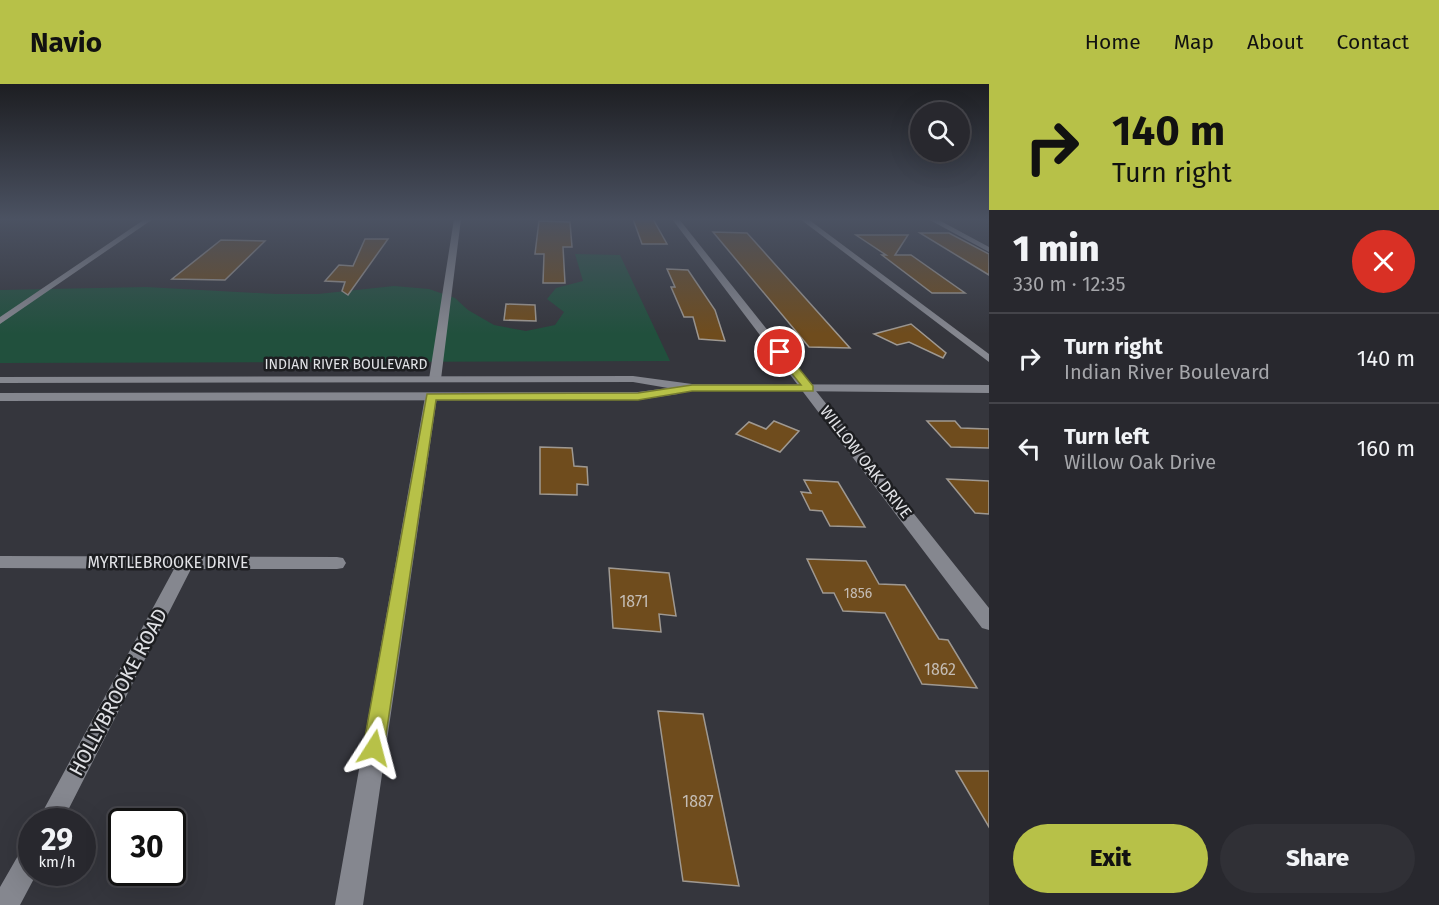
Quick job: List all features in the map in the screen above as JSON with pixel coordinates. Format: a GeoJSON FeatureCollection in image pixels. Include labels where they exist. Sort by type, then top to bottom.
{"type":"FeatureCollection","features":[{"type":"Feature","properties":{"kind":"street"},"geometry":{"type":"LineString","coordinates":[[0,321],[94,257]]}},
{"type":"Feature","properties":{"kind":"street"},"geometry":{"type":"LineString","coordinates":[[349,905],[452,257]]}},
{"type":"Feature","properties":{"kind":"street","name":"WILLOW OAK DRIVE"},"geometry":{"type":"LineString","coordinates":[[705,257],[989,622]]}},
{"type":"Feature","properties":{"kind":"street"},"geometry":{"type":"LineString","coordinates":[[854,257],[989,359]]}},
{"type":"Feature","properties":{"kind":"street","name":"INDIAN RIVER BOULEVARD"},"geometry":{"type":"LineString","coordinates":[[0,397],[433,388],[633,379],[692,388]]}},
{"type":"Feature","properties":{"kind":"street","name":"INDIAN RIVER BOULEVARD"},"geometry":{"type":"LineString","coordinates":[[0,380],[433,388],[638,396],[692,388],[989,389]]}},
{"type":"Feature","properties":{"kind":"street","name":"MYRTLEBROOKE DRIVE"},"geometry":{"type":"LineString","coordinates":[[0,562],[337,563]]}},
{"type":"Feature","properties":{"kind":"street","name":"HOLLYBROOKE ROAD"},"geometry":{"type":"LineString","coordinates":[[56,808],[186,563]]}},
{"type":"Feature","properties":{"kind":"street"},"geometry":{"type":"LineString","coordinates":[[5,905],[18,881]]}},
{"type":"Feature","properties":{"kind":"green space"},"geometry":{"type":"Polygon","coordinates":[[[576,257],[621,257],[670,361],[0,363],[0,290],[146,287],[318,294],[394,286],[429,289],[455,298],[468,310],[494,325],[526,331],[555,325],[564,312],[547,299],[556,288],[583,281],[576,257]]]}},
{"type":"Feature","properties":{"kind":"building"},"geometry":{"type":"Polygon","coordinates":[[[199,257],[248,257],[225,280],[172,279],[199,257]]]}},
{"type":"Feature","properties":{"kind":"building"},"geometry":{"type":"Polygon","coordinates":[[[357,257],[375,257],[348,295],[342,291],[345,282],[325,281],[339,265],[353,266],[357,257]]]}},
{"type":"Feature","properties":{"kind":"building"},"geometry":{"type":"Polygon","coordinates":[[[544,257],[564,257],[565,283],[543,283],[544,257]]]}},
{"type":"Feature","properties":{"kind":"building"},"geometry":{"type":"Polygon","coordinates":[[[734,257],[769,257],[850,348],[809,347],[734,257]]]}},
{"type":"Feature","properties":{"kind":"building"},"geometry":{"type":"Polygon","coordinates":[[[885,257],[914,257],[965,293],[932,293],[885,257]]]}},
{"type":"Feature","properties":{"kind":"building"},"geometry":{"type":"Polygon","coordinates":[[[960,257],[989,257],[989,275],[960,257]]]}},
{"type":"Feature","properties":{"kind":"building"},"geometry":{"type":"Polygon","coordinates":[[[667,269],[688,270],[715,310],[725,341],[699,339],[693,317],[684,317],[671,287],[675,287],[667,269]]]}},
{"type":"Feature","properties":{"kind":"building"},"geometry":{"type":"Polygon","coordinates":[[[506,304],[535,305],[536,321],[504,320],[506,304]]]}},
{"type":"Feature","properties":{"kind":"building"},"geometry":{"type":"Polygon","coordinates":[[[911,324],[946,353],[943,358],[909,342],[897,345],[874,334],[911,324]]]}},
{"type":"Feature","properties":{"kind":"building"},"geometry":{"type":"Polygon","coordinates":[[[774,421],[799,431],[780,452],[736,434],[749,422],[766,429],[774,421]]]}},
{"type":"Feature","properties":{"kind":"building"},"geometry":{"type":"Polygon","coordinates":[[[927,421],[955,421],[961,428],[989,429],[989,448],[951,447],[927,421]]]}},
{"type":"Feature","properties":{"kind":"building"},"geometry":{"type":"Polygon","coordinates":[[[540,447],[572,448],[574,466],[587,467],[588,485],[577,484],[577,495],[540,494],[540,447]]]}},
{"type":"Feature","properties":{"kind":"building"},"geometry":{"type":"Polygon","coordinates":[[[947,479],[989,481],[989,514],[975,513],[947,479]]]}},
{"type":"Feature","properties":{"kind":"building"},"geometry":{"type":"Polygon","coordinates":[[[804,480],[838,482],[865,527],[830,526],[822,511],[810,510],[801,492],[811,493],[804,480]]]}},
{"type":"Feature","properties":{"kind":"building"},"geometry":{"type":"Polygon","coordinates":[[[807,559],[866,561],[879,584],[905,585],[939,639],[948,640],[977,688],[922,684],[885,613],[843,611],[834,593],[823,593],[807,559]]]}},
{"type":"Feature","properties":{"kind":"building"},"geometry":{"type":"Polygon","coordinates":[[[609,568],[669,573],[676,616],[659,614],[661,632],[613,628],[609,568]]]}},
{"type":"Feature","properties":{"kind":"building"},"geometry":{"type":"Polygon","coordinates":[[[658,711],[703,714],[739,886],[683,881],[658,711]]]}},
{"type":"Feature","properties":{"kind":"building"},"geometry":{"type":"Polygon","coordinates":[[[956,771],[989,771],[989,827],[956,771]]]}},
{"type":"Feature","properties":{"kind":"route"},"geometry":{"type":"LineString","coordinates":[[374,748],[431,397],[638,396],[692,388],[809,388],[780,352]]}}]}
